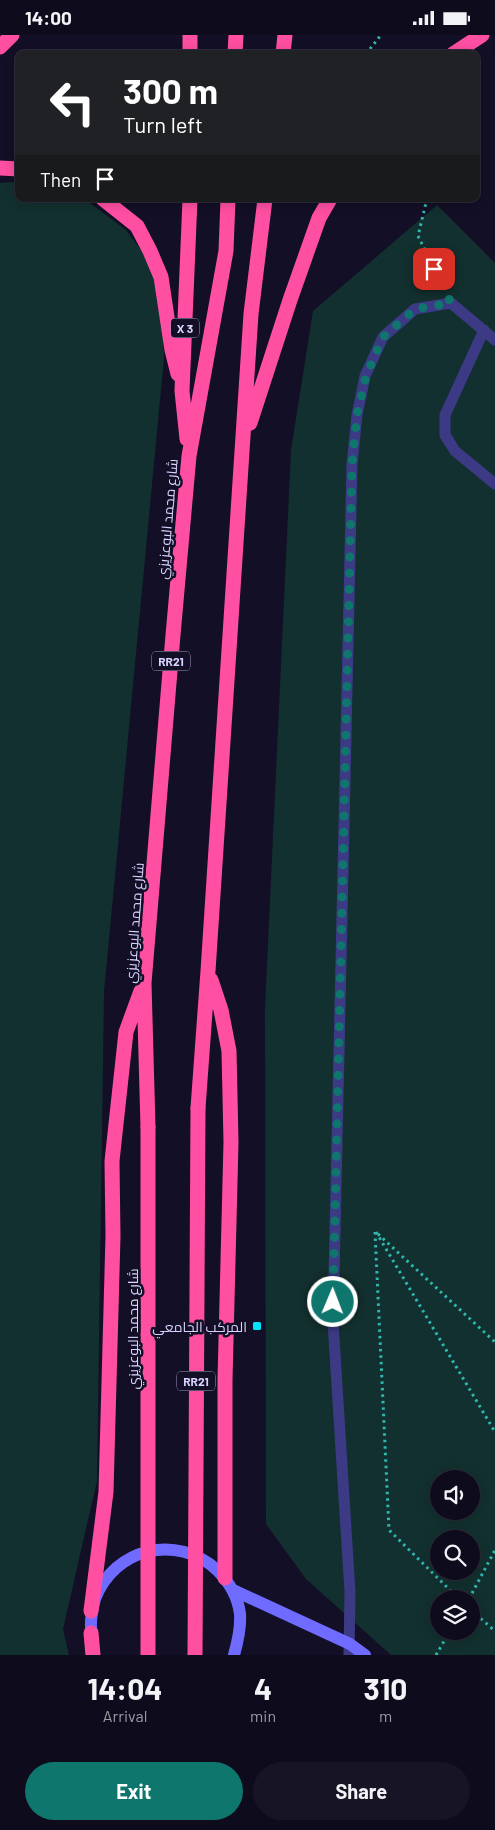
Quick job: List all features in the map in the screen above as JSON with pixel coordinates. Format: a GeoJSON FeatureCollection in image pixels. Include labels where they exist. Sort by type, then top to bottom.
{"type":"FeatureCollection","features":[{"type":"Feature","properties":{"kind":"highway"},"geometry":{"type":"LineString","coordinates":[[0,47],[12,35]]}},
{"type":"Feature","properties":{"kind":"highway"},"geometry":{"type":"LineString","coordinates":[[190,35],[190,50]]}},
{"type":"Feature","properties":{"kind":"highway"},"geometry":{"type":"LineString","coordinates":[[235,50],[236,35]]}},
{"type":"Feature","properties":{"kind":"highway"},"geometry":{"type":"LineString","coordinates":[[283,50],[285,35]]}},
{"type":"Feature","properties":{"kind":"highway"},"geometry":{"type":"LineString","coordinates":[[459,50],[482,35]]}},
{"type":"Feature","properties":{"kind":"highway"},"geometry":{"type":"LineString","coordinates":[[0,168],[15,169]]}},
{"type":"Feature","properties":{"kind":"highway"},"geometry":{"type":"LineString","coordinates":[[107,202],[137,226],[161,277],[172,350],[182,391]]}},
{"type":"Feature","properties":{"kind":"highway","name":"X 3"},"geometry":{"type":"LineString","coordinates":[[189,456],[182,391],[190,202]]}},
{"type":"Feature","properties":{"kind":"highway","name":"شارع محمد البوعزيزي"},"geometry":{"type":"LineString","coordinates":[[148,1655],[148,1127],[144,983],[189,456],[226,251],[228,202]]}},
{"type":"Feature","properties":{"kind":"highway","name":"RR21"},"geometry":{"type":"LineString","coordinates":[[195,1655],[198,1108],[251,314],[265,202]]}},
{"type":"Feature","properties":{"kind":"highway"},"geometry":{"type":"LineString","coordinates":[[242,446],[290,300],[319,218],[328,202]]}},
{"type":"Feature","properties":{"kind":"highway"},"geometry":{"type":"LineString","coordinates":[[208,971],[221,1010],[229,1051],[231,1142],[225,1380],[229,1584]]}},
{"type":"Feature","properties":{"kind":"highway"},"geometry":{"type":"LineString","coordinates":[[92,1611],[106,1492],[113,1236],[112,1161],[126,1032],[144,983]]}},
{"type":"Feature","properties":{"kind":"highway"},"geometry":{"type":"LineString","coordinates":[[91,1633],[95,1655]]}},
{"type":"Feature","properties":{"kind":"street"},"geometry":{"type":"LineString","coordinates":[[91,1633],[92,1611],[100,1587],[116,1568],[136,1555],[160,1549],[185,1551],[208,1561],[229,1584],[350,1650],[365,1655]]}},
{"type":"Feature","properties":{"kind":"street"},"geometry":{"type":"LineString","coordinates":[[229,1584],[240,1612],[240,1634],[234,1655]]}},
{"type":"Feature","properties":{"kind":"lane"},"geometry":{"type":"LineString","coordinates":[[350,1650],[350,1592],[333,1322],[352,464],[357,415],[366,376],[383,337],[415,309],[451,303],[495,340]]}},
{"type":"Feature","properties":{"kind":"lane"},"geometry":{"type":"LineString","coordinates":[[484,330],[445,415],[445,435],[455,451],[495,484]]}},
{"type":"Feature","properties":{"kind":"path"},"geometry":{"type":"LineString","coordinates":[[369,50],[381,35]]}},
{"type":"Feature","properties":{"kind":"path"},"geometry":{"type":"LineString","coordinates":[[427,202],[418,236],[451,303]]}},
{"type":"Feature","properties":{"kind":"path"},"geometry":{"type":"LineString","coordinates":[[375,1232],[495,1342]]}},
{"type":"Feature","properties":{"kind":"path"},"geometry":{"type":"LineString","coordinates":[[375,1232],[495,1432]]}},
{"type":"Feature","properties":{"kind":"path"},"geometry":{"type":"LineString","coordinates":[[375,1232],[389,1530],[450,1590]]}},
{"type":"Feature","properties":{"kind":"path"},"geometry":{"type":"LineString","coordinates":[[474,1590],[495,1550]]}},
{"type":"Feature","properties":{"kind":"path"},"geometry":{"type":"LineString","coordinates":[[480,1618],[495,1631]]}},
{"type":"Feature","properties":{"kind":"path"},"geometry":{"type":"LineString","coordinates":[[436,1655],[445,1640]]}},
{"type":"Feature","properties":{"kind":"green space"},"geometry":{"type":"Polygon","coordinates":[[[0,183],[15,183],[15,202],[89,202],[126,230],[151,263],[162,301],[164,358],[104,992],[97,1481],[63,1629],[69,1655],[0,1655],[0,183]]]}},
{"type":"Feature","properties":{"kind":"green space"},"geometry":{"type":"Polygon","coordinates":[[[437,205],[495,263],[495,1655],[391,1655],[306,1579],[266,1524],[265,1008],[291,450],[313,311],[437,205]]]}},
{"type":"Feature","properties":{"kind":"place","name":"المركب الجامعي"},"geometry":{"type":"Point","coordinates":[257,1326]}},
{"type":"Feature","properties":{"kind":"route"},"geometry":{"type":"LineString","coordinates":[[333,1302],[352,464],[357,415],[366,376],[383,337],[415,309],[451,303],[434,269]]}}]}
